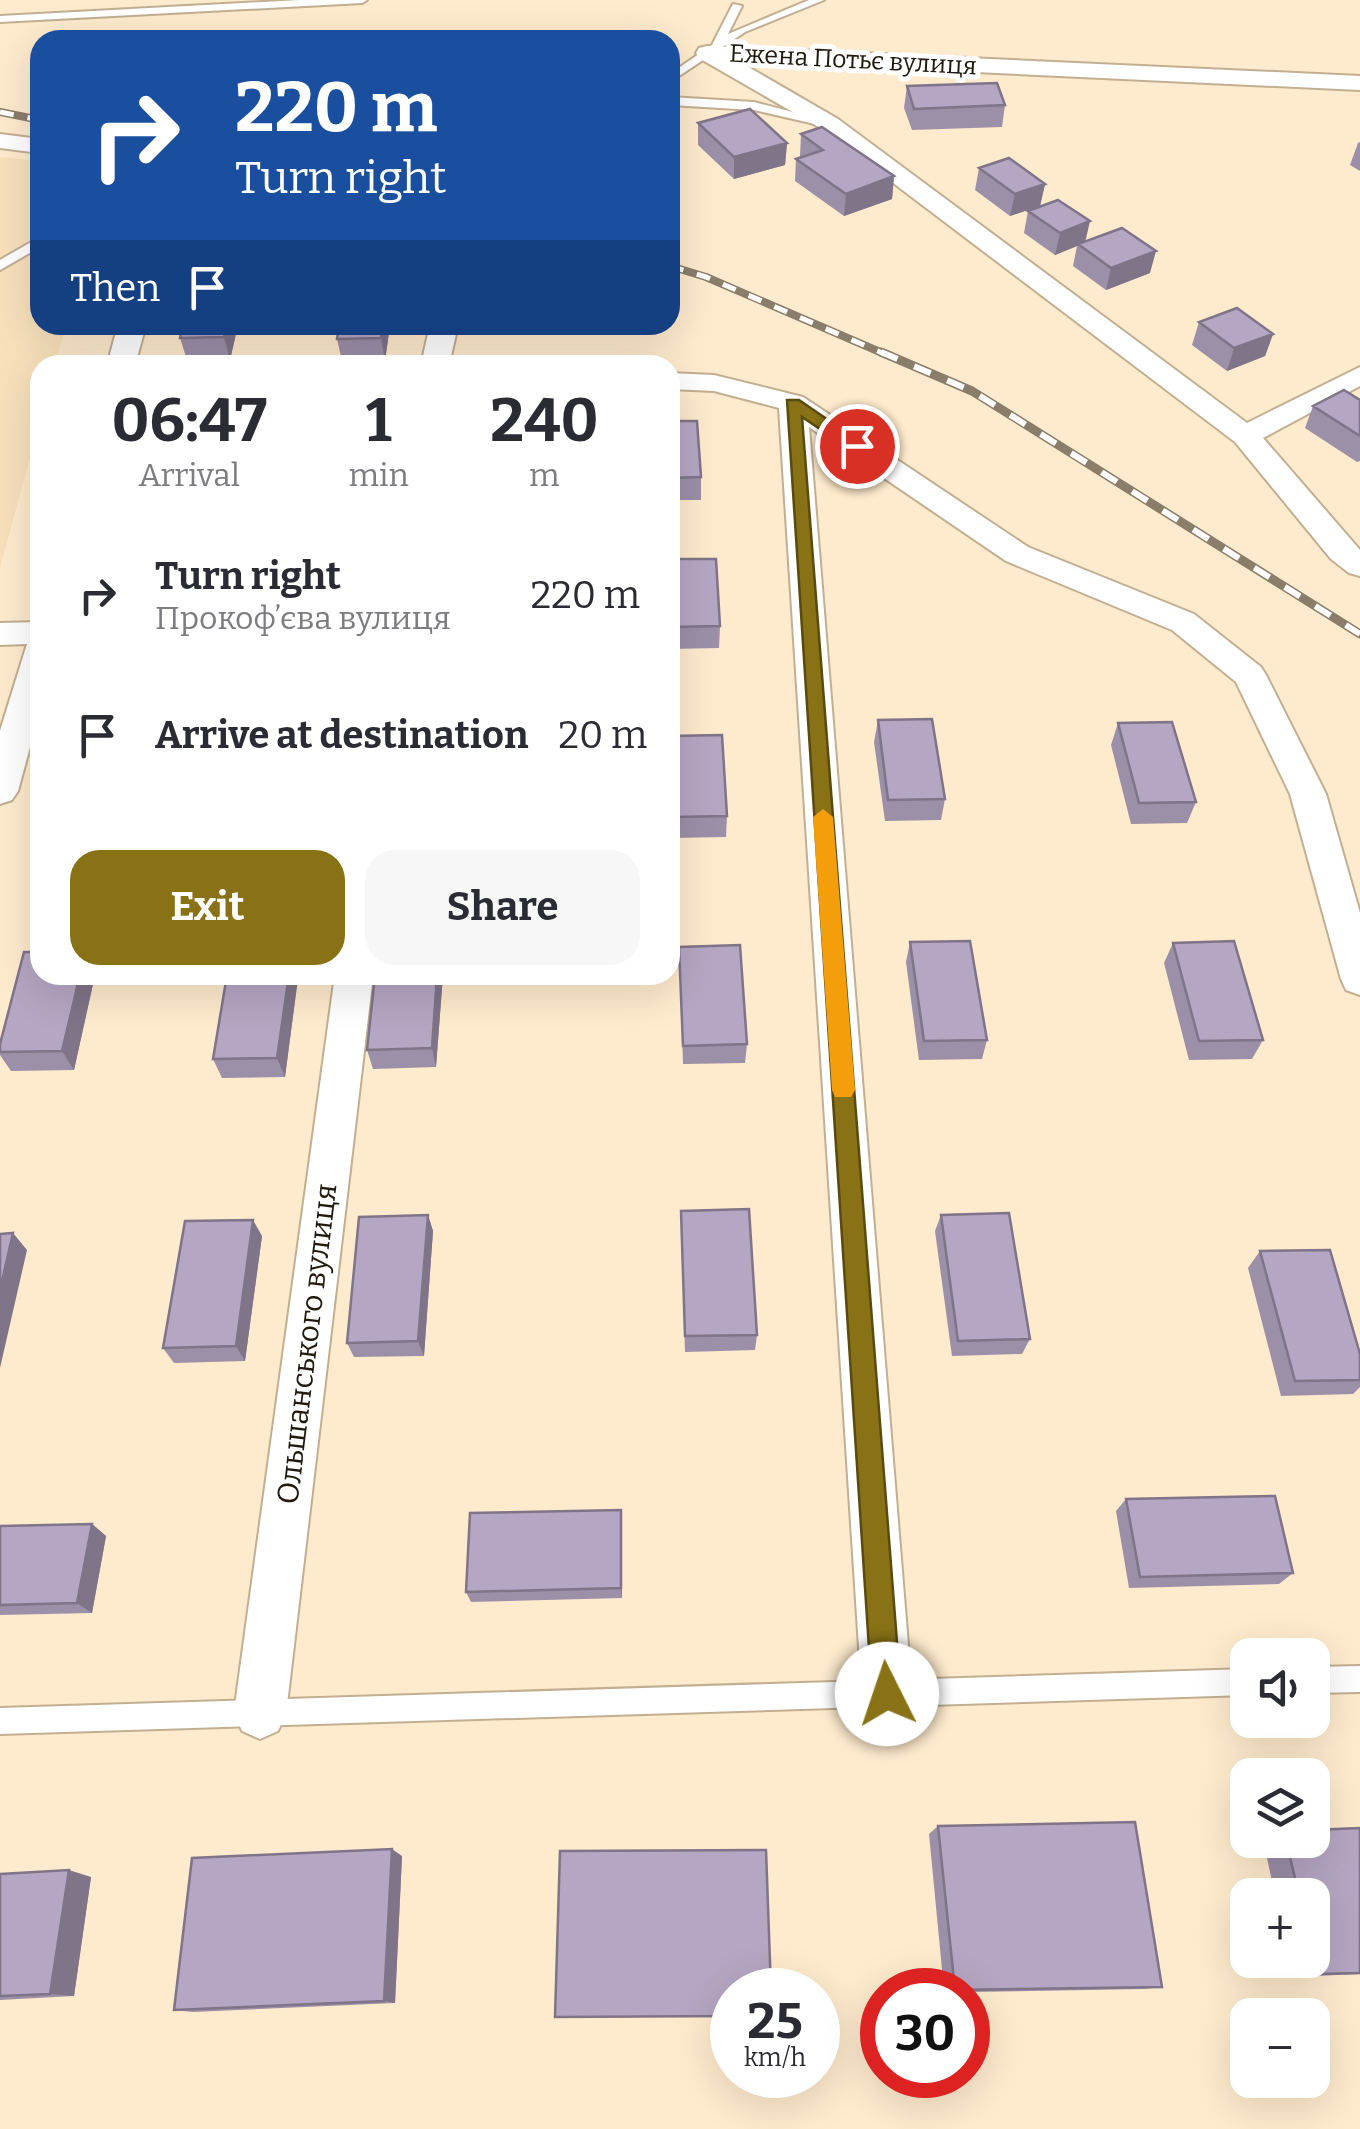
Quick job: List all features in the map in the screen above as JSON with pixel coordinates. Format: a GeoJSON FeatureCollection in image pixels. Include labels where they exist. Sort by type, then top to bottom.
{"type":"FeatureCollection","features":[{"type":"Feature","properties":{"kind":"street","name":"Ежена Потьє вулиця"},"geometry":{"type":"LineString","coordinates":[[711,51],[1360,82]]}},
{"type":"Feature","properties":{"kind":"street","name":"Ежена Потьє вулиця"},"geometry":{"type":"LineString","coordinates":[[711,51],[830,124],[1246,436],[1342,552],[1360,566]]}},
{"type":"Feature","properties":{"kind":"street"},"geometry":{"type":"LineString","coordinates":[[0,141],[30,145]]}},
{"type":"Feature","properties":{"kind":"street"},"geometry":{"type":"LineString","coordinates":[[1246,436],[1360,375]]}},
{"type":"Feature","properties":{"kind":"street"},"geometry":{"type":"LineString","coordinates":[[680,381],[714,383],[793,404],[1017,554],[1183,622],[1249,675],[1308,794],[1360,978]]}},
{"type":"Feature","properties":{"kind":"street"},"geometry":{"type":"LineString","coordinates":[[793,404],[887,1694]]}},
{"type":"Feature","properties":{"kind":"street"},"geometry":{"type":"LineString","coordinates":[[0,634],[30,633]]}},
{"type":"Feature","properties":{"kind":"street"},"geometry":{"type":"LineString","coordinates":[[0,791],[30,685]]}},
{"type":"Feature","properties":{"kind":"street","name":"Ольшанського вулиця"},"geometry":{"type":"LineString","coordinates":[[260,1713],[353,985]]}},
{"type":"Feature","properties":{"kind":"lane"},"geometry":{"type":"LineString","coordinates":[[0,19],[362,0]]}},
{"type":"Feature","properties":{"kind":"lane"},"geometry":{"type":"LineString","coordinates":[[711,51],[739,3],[720,0]]}},
{"type":"Feature","properties":{"kind":"lane"},"geometry":{"type":"LineString","coordinates":[[680,72],[741,30],[819,0]]}},
{"type":"Feature","properties":{"kind":"lane"},"geometry":{"type":"LineString","coordinates":[[680,101],[754,106],[830,124]]}},
{"type":"Feature","properties":{"kind":"lane"},"geometry":{"type":"LineString","coordinates":[[0,266],[30,247]]}},
{"type":"Feature","properties":{"kind":"lane"},"geometry":{"type":"LineString","coordinates":[[1330,1680],[1360,1679]]}},
{"type":"Feature","properties":{"kind":"lane"},"geometry":{"type":"LineString","coordinates":[[0,1721],[1230,1683]]}},
{"type":"Feature","properties":{"kind":"shaded area"},"geometry":{"type":"Polygon","coordinates":[[[0,157],[30,160],[30,335],[63,335],[58,355],[30,355],[30,458],[0,568],[0,157]]]}},
{"type":"Feature","properties":{"kind":"building"},"geometry":{"type":"Polygon","coordinates":[[[997,83],[1005,105],[914,109],[907,86],[997,83]]]}},
{"type":"Feature","properties":{"kind":"building"},"geometry":{"type":"Polygon","coordinates":[[[750,109],[787,143],[734,157],[698,123],[750,109]]]}},
{"type":"Feature","properties":{"kind":"building"},"geometry":{"type":"Polygon","coordinates":[[[822,127],[894,176],[846,194],[796,159],[823,150],[801,134],[822,127]]]}},
{"type":"Feature","properties":{"kind":"building"},"geometry":{"type":"Polygon","coordinates":[[[1009,158],[1045,184],[1015,194],[979,168],[1009,158]]]}},
{"type":"Feature","properties":{"kind":"building"},"geometry":{"type":"Polygon","coordinates":[[[1058,200],[1090,221],[1060,233],[1028,211],[1058,200]]]}},
{"type":"Feature","properties":{"kind":"building"},"geometry":{"type":"Polygon","coordinates":[[[1122,228],[1156,251],[1111,268],[1078,244],[1122,228]]]}},
{"type":"Feature","properties":{"kind":"building"},"geometry":{"type":"Polygon","coordinates":[[[1237,308],[1273,334],[1234,348],[1199,322],[1237,308]]]}},
{"type":"Feature","properties":{"kind":"building"},"geometry":{"type":"Polygon","coordinates":[[[181,335],[224,335],[224,337],[180,338],[181,335]]]}},
{"type":"Feature","properties":{"kind":"building"},"geometry":{"type":"Polygon","coordinates":[[[338,335],[381,335],[381,338],[337,339],[338,335]]]}},
{"type":"Feature","properties":{"kind":"building"},"geometry":{"type":"Polygon","coordinates":[[[1344,390],[1360,400],[1360,436],[1313,406],[1344,390]]]}},
{"type":"Feature","properties":{"kind":"building"},"geometry":{"type":"Polygon","coordinates":[[[680,421],[697,421],[701,477],[680,478],[680,421]]]}},
{"type":"Feature","properties":{"kind":"building"},"geometry":{"type":"Polygon","coordinates":[[[680,559],[716,559],[720,626],[680,627],[680,559]]]}},
{"type":"Feature","properties":{"kind":"building"},"geometry":{"type":"Polygon","coordinates":[[[932,719],[945,799],[888,800],[878,720],[932,719]]]}},
{"type":"Feature","properties":{"kind":"building"},"geometry":{"type":"Polygon","coordinates":[[[1172,722],[1196,802],[1139,803],[1118,723],[1172,722]]]}},
{"type":"Feature","properties":{"kind":"building"},"geometry":{"type":"Polygon","coordinates":[[[722,735],[727,816],[680,817],[680,736],[722,735]]]}},
{"type":"Feature","properties":{"kind":"building"},"geometry":{"type":"Polygon","coordinates":[[[970,941],[987,1040],[924,1041],[910,942],[970,941]]]}},
{"type":"Feature","properties":{"kind":"building"},"geometry":{"type":"Polygon","coordinates":[[[1234,941],[1263,1040],[1199,1041],[1173,943],[1234,941]]]}},
{"type":"Feature","properties":{"kind":"building"},"geometry":{"type":"Polygon","coordinates":[[[740,945],[747,1044],[683,1046],[680,947],[740,945]]]}},
{"type":"Feature","properties":{"kind":"building"},"geometry":{"type":"Polygon","coordinates":[[[24,952],[30,952],[30,985],[78,985],[62,1051],[0,1052],[24,952]]]}},
{"type":"Feature","properties":{"kind":"building"},"geometry":{"type":"Polygon","coordinates":[[[225,985],[288,985],[277,1058],[213,1059],[225,985]]]}},
{"type":"Feature","properties":{"kind":"building"},"geometry":{"type":"Polygon","coordinates":[[[374,985],[436,985],[432,1048],[367,1050],[374,985]]]}},
{"type":"Feature","properties":{"kind":"building"},"geometry":{"type":"Polygon","coordinates":[[[749,1209],[757,1335],[685,1336],[681,1211],[749,1209]]]}},
{"type":"Feature","properties":{"kind":"building"},"geometry":{"type":"Polygon","coordinates":[[[1009,1213],[1030,1339],[958,1341],[941,1215],[1009,1213]]]}},
{"type":"Feature","properties":{"kind":"building"},"geometry":{"type":"Polygon","coordinates":[[[428,1215],[418,1341],[347,1343],[359,1217],[428,1215]]]}},
{"type":"Feature","properties":{"kind":"building"},"geometry":{"type":"Polygon","coordinates":[[[253,1220],[236,1346],[163,1348],[185,1221],[253,1220]]]}},
{"type":"Feature","properties":{"kind":"building"},"geometry":{"type":"Polygon","coordinates":[[[13,1233],[0,1290],[0,1234],[13,1233]]]}},
{"type":"Feature","properties":{"kind":"building"},"geometry":{"type":"Polygon","coordinates":[[[1330,1250],[1360,1354],[1360,1380],[1295,1381],[1260,1251],[1330,1250]]]}},
{"type":"Feature","properties":{"kind":"building"},"geometry":{"type":"Polygon","coordinates":[[[1275,1496],[1293,1573],[1140,1577],[1126,1499],[1275,1496]]]}},
{"type":"Feature","properties":{"kind":"building"},"geometry":{"type":"Polygon","coordinates":[[[621,1510],[621,1588],[466,1592],[470,1513],[621,1510]]]}},
{"type":"Feature","properties":{"kind":"building"},"geometry":{"type":"Polygon","coordinates":[[[92,1524],[77,1603],[0,1605],[0,1526],[92,1524]]]}},
{"type":"Feature","properties":{"kind":"building"},"geometry":{"type":"Polygon","coordinates":[[[1135,1822],[1162,1987],[990,1989],[990,1968],[953,1968],[938,1826],[1135,1822]]]}},
{"type":"Feature","properties":{"kind":"building"},"geometry":{"type":"Polygon","coordinates":[[[1360,1828],[1360,1973],[1330,1974],[1330,1878],[1295,1878],[1290,1858],[1330,1858],[1330,1829],[1360,1828]]]}},
{"type":"Feature","properties":{"kind":"building"},"geometry":{"type":"Polygon","coordinates":[[[392,1849],[384,2001],[174,2010],[192,1858],[392,1849]]]}},
{"type":"Feature","properties":{"kind":"building"},"geometry":{"type":"Polygon","coordinates":[[[766,1850],[770,1968],[710,1968],[710,2016],[555,2017],[560,1851],[766,1850]]]}},
{"type":"Feature","properties":{"kind":"building"},"geometry":{"type":"Polygon","coordinates":[[[69,1870],[50,1994],[0,1996],[0,1874],[69,1870]]]}},
{"type":"Feature","properties":{"kind":"railway"},"geometry":{"type":"LineString","coordinates":[[0,112],[30,118]]}},
{"type":"Feature","properties":{"kind":"railway"},"geometry":{"type":"LineString","coordinates":[[680,269],[887,355]]}},
{"type":"Feature","properties":{"kind":"railway"},"geometry":{"type":"LineString","coordinates":[[881,352],[972,391],[1360,634]]}},
{"type":"Feature","properties":{"kind":"slow traffic"},"geometry":{"type":"LineString","coordinates":[[823,817],[843,1090]]}},
{"type":"Feature","properties":{"kind":"route"},"geometry":{"type":"LineString","coordinates":[[857,446],[793,404],[887,1694]]}}]}
